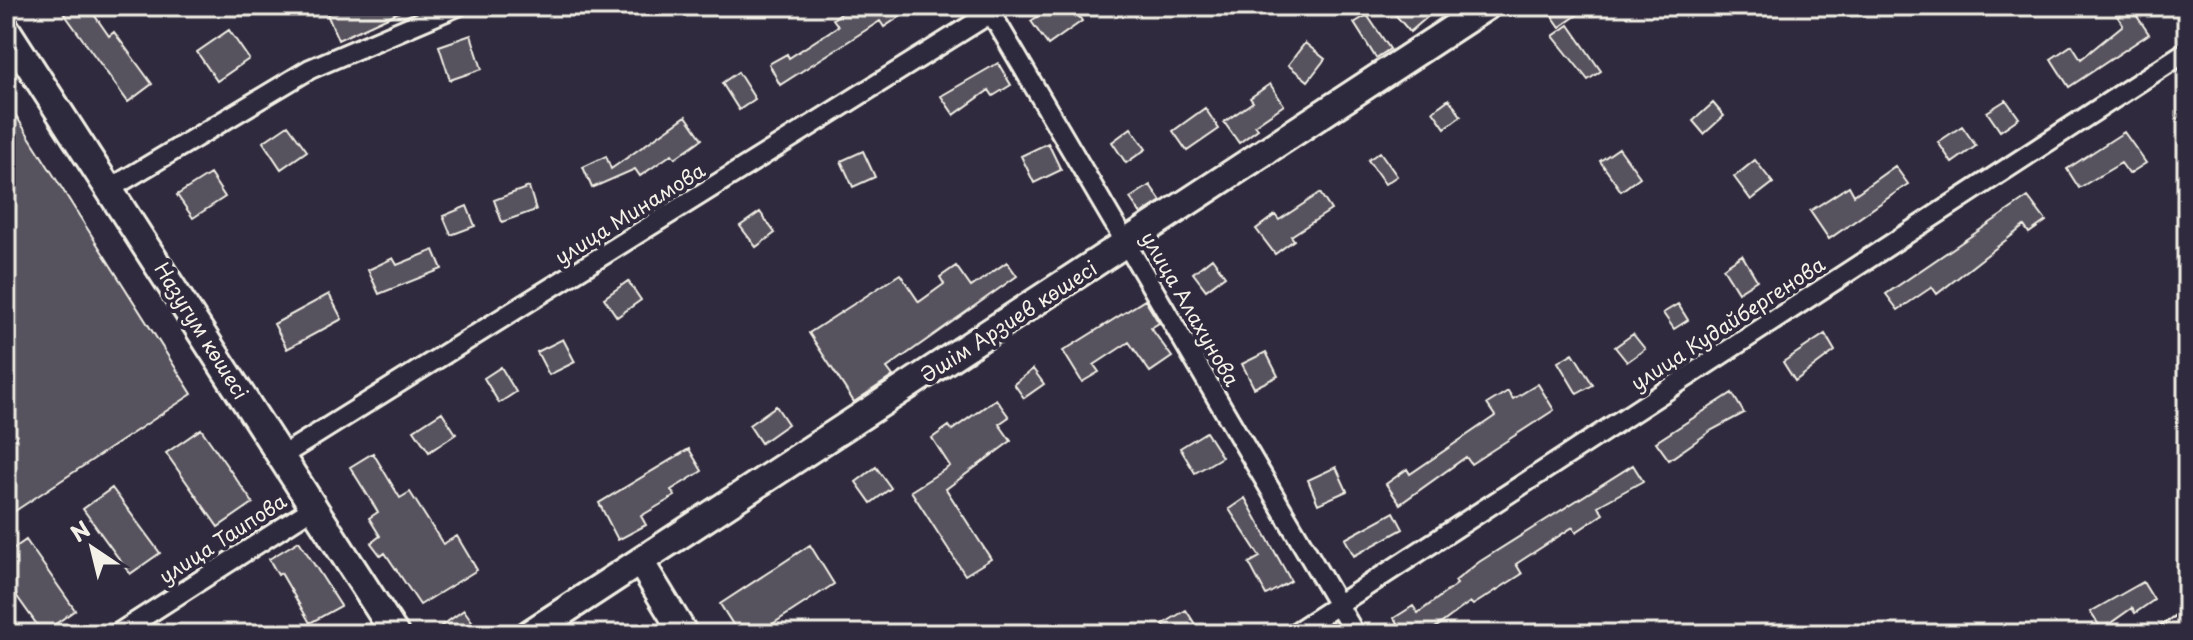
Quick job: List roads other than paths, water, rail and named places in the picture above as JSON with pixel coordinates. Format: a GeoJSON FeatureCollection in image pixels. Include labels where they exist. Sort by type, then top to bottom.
{"type":"FeatureCollection","features":[{"type":"Feature","properties":{"kind":"main road","name":"Әшім Арзиев көшесі"},"geometry":{"type":"LineString","coordinates":[[529,634],[1127,245],[1487,6]]}},
{"type":"Feature","properties":{"kind":"main road","name":"Назугум көшесі"},"geometry":{"type":"LineString","coordinates":[[6,29],[395,634]]}},
{"type":"Feature","properties":{"kind":"main road"},"geometry":{"type":"LineString","coordinates":[[641,563],[684,634]]}},
{"type":"Feature","properties":{"kind":"street"},"geometry":{"type":"LineString","coordinates":[[111,188],[310,69],[458,6]]}},
{"type":"Feature","properties":{"kind":"street","name":"улица Алахунова"},"geometry":{"type":"LineString","coordinates":[[994,9],[1127,245],[1355,634]]}},
{"type":"Feature","properties":{"kind":"street","name":"улица Минамова"},"geometry":{"type":"LineString","coordinates":[[280,457],[994,9]]}},
{"type":"Feature","properties":{"kind":"street","name":"улица Кудайбергенова"},"geometry":{"type":"LineString","coordinates":[[1293,634],[2187,51]]}},
{"type":"Feature","properties":{"kind":"street","name":"улица Таипова"},"geometry":{"type":"LineString","coordinates":[[117,634],[313,508]]}},
{"type":"Feature","properties":{"kind":"street"},"geometry":{"type":"LineString","coordinates":[[2168,634],[2187,620]]}}]}
